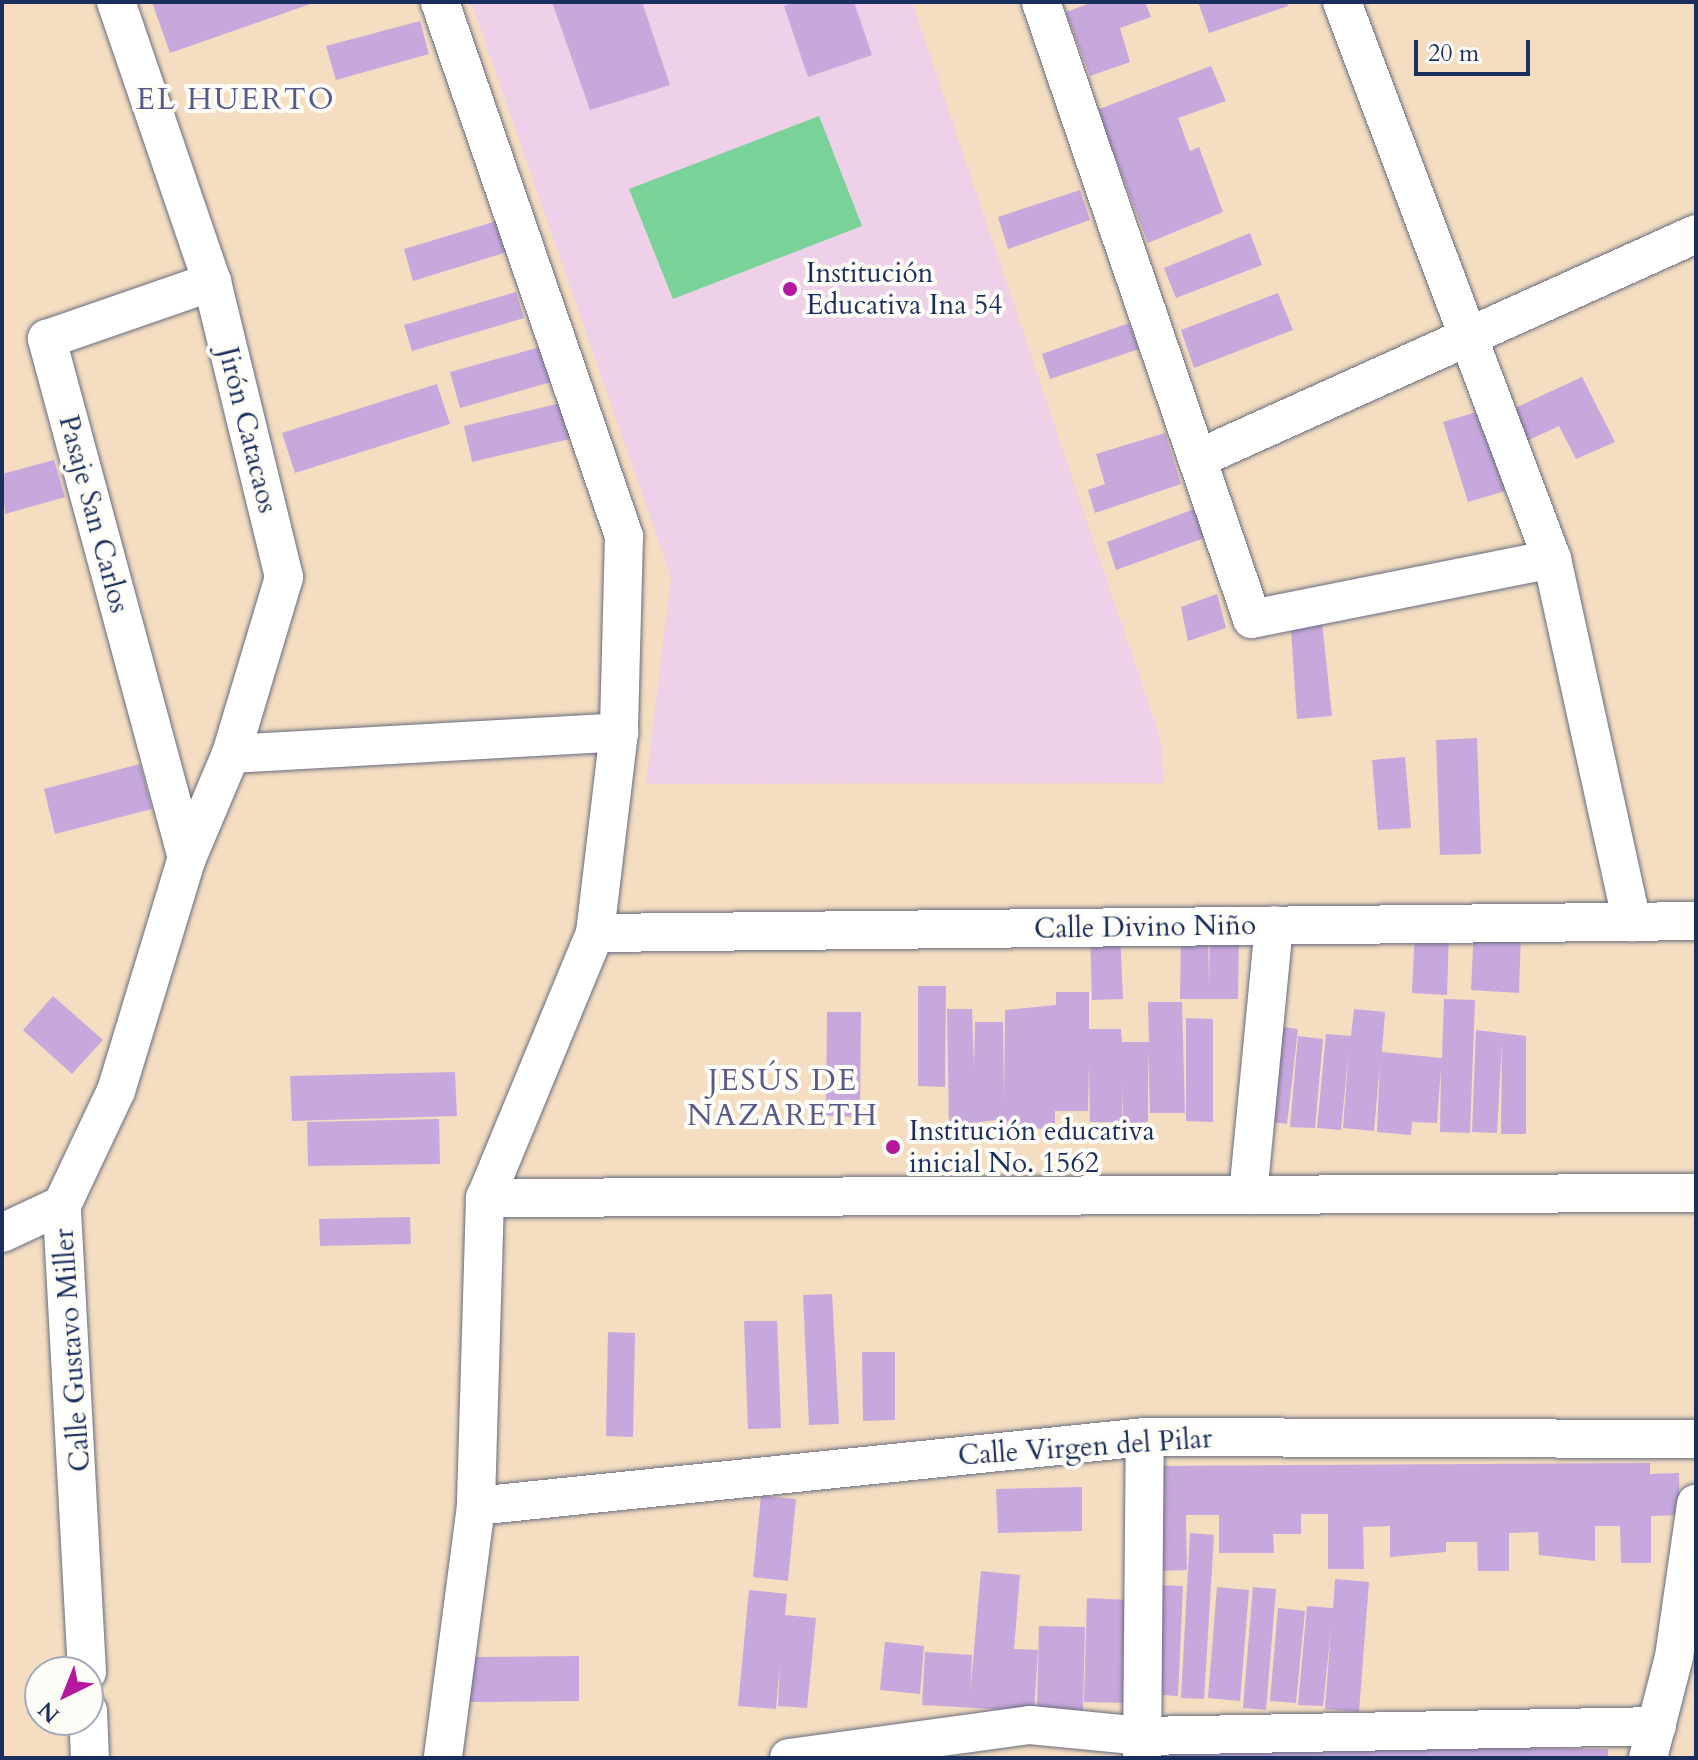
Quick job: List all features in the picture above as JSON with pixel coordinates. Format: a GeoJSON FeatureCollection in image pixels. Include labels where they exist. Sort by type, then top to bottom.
{"type":"FeatureCollection","features":[{"type":"Feature","properties":{"kind":"street"},"geometry":{"type":"LineString","coordinates":[[440,2],[624,536],[619,732],[595,933],[485,1198],[476,1506],[443,1758]]}},
{"type":"Feature","properties":{"kind":"street"},"geometry":{"type":"LineString","coordinates":[[1041,2],[1252,619],[1552,559]]}},
{"type":"Feature","properties":{"kind":"street"},"geometry":{"type":"LineString","coordinates":[[1342,2],[1552,559],[1632,922]]}},
{"type":"Feature","properties":{"kind":"street","name":"Jirón Catacaos"},"geometry":{"type":"LineString","coordinates":[[119,3],[212,282],[284,577],[231,754],[187,858]]}},
{"type":"Feature","properties":{"kind":"street"},"geometry":{"type":"LineString","coordinates":[[1197,459],[1469,339],[1696,234]]}},
{"type":"Feature","properties":{"kind":"street","name":"Pasaje San Carlos"},"geometry":{"type":"LineString","coordinates":[[187,858],[47,339],[212,282]]}},
{"type":"Feature","properties":{"kind":"street"},"geometry":{"type":"LineString","coordinates":[[231,754],[619,732]]}},
{"type":"Feature","properties":{"kind":"street","name":"Calle Gustavo Miller"},"geometry":{"type":"LineString","coordinates":[[86,1656],[62,1205],[116,1091],[187,858]]}},
{"type":"Feature","properties":{"kind":"street","name":"Calle Divino Niño"},"geometry":{"type":"LineString","coordinates":[[595,933],[1696,921]]}},
{"type":"Feature","properties":{"kind":"street"},"geometry":{"type":"LineString","coordinates":[[1248,1195],[1274,925]]}},
{"type":"Feature","properties":{"kind":"street"},"geometry":{"type":"LineString","coordinates":[[485,1198],[1696,1193]]}},
{"type":"Feature","properties":{"kind":"street"},"geometry":{"type":"LineString","coordinates":[[2,1233],[62,1205]]}},
{"type":"Feature","properties":{"kind":"street"},"geometry":{"type":"LineString","coordinates":[[1143,1747],[1145,1437]]}},
{"type":"Feature","properties":{"kind":"street","name":"Calle Virgen del Pilar"},"geometry":{"type":"LineString","coordinates":[[476,1506],[1145,1437],[1696,1439]]}},
{"type":"Feature","properties":{"kind":"street"},"geometry":{"type":"LineString","coordinates":[[789,1758],[1030,1725],[1143,1747],[1652,1742],[1674,1657],[1696,1504]]}},
{"type":"Feature","properties":{"kind":"street"},"geometry":{"type":"LineString","coordinates":[[89,1736],[90,1758]]}},
{"type":"Feature","properties":{"kind":"shaded area","name":"Institución Educativa Ina 54"},"geometry":{"type":"Polygon","coordinates":[[[471,2],[912,2],[1160,738],[1164,783],[646,784],[671,577],[471,2]]]}},
{"type":"Feature","properties":{"kind":"green space"},"geometry":{"type":"Polygon","coordinates":[[[819,116],[862,226],[673,299],[629,189],[819,116]]]}},
{"type":"Feature","properties":{"kind":"building"},"geometry":{"type":"Polygon","coordinates":[[[152,2],[316,2],[170,53],[152,2]]]}},
{"type":"Feature","properties":{"kind":"building"},"geometry":{"type":"Polygon","coordinates":[[[552,2],[642,2],[670,85],[590,110],[552,2]]]}},
{"type":"Feature","properties":{"kind":"building"},"geometry":{"type":"Polygon","coordinates":[[[796,2],[854,2],[872,55],[808,77],[784,6],[796,2]]]}},
{"type":"Feature","properties":{"kind":"building"},"geometry":{"type":"Polygon","coordinates":[[[1093,2],[1145,2],[1151,17],[1120,28],[1130,62],[1090,76],[1066,12],[1093,2]]]}},
{"type":"Feature","properties":{"kind":"building"},"geometry":{"type":"Polygon","coordinates":[[[1198,2],[1287,2],[1288,6],[1209,33],[1198,2]]]}},
{"type":"Feature","properties":{"kind":"building"},"geometry":{"type":"Polygon","coordinates":[[[420,21],[429,54],[336,80],[326,46],[420,21]]]}},
{"type":"Feature","properties":{"kind":"building"},"geometry":{"type":"Polygon","coordinates":[[[1211,66],[1226,101],[1178,118],[1190,151],[1199,147],[1223,212],[1148,243],[1097,110],[1211,66]]]}},
{"type":"Feature","properties":{"kind":"building"},"geometry":{"type":"Polygon","coordinates":[[[1080,190],[1090,220],[1008,249],[998,217],[1080,190]]]}},
{"type":"Feature","properties":{"kind":"building"},"geometry":{"type":"Polygon","coordinates":[[[497,221],[507,252],[413,281],[404,249],[497,221]]]}},
{"type":"Feature","properties":{"kind":"building"},"geometry":{"type":"Polygon","coordinates":[[[1250,233],[1262,265],[1176,298],[1164,268],[1250,233]]]}},
{"type":"Feature","properties":{"kind":"building"},"geometry":{"type":"Polygon","coordinates":[[[516,292],[524,318],[412,351],[404,325],[516,292]]]}},
{"type":"Feature","properties":{"kind":"building"},"geometry":{"type":"Polygon","coordinates":[[[1278,293],[1293,330],[1194,368],[1181,330],[1278,293]]]}},
{"type":"Feature","properties":{"kind":"building"},"geometry":{"type":"Polygon","coordinates":[[[1129,323],[1139,349],[1050,379],[1042,354],[1129,323]]]}},
{"type":"Feature","properties":{"kind":"building"},"geometry":{"type":"Polygon","coordinates":[[[540,347],[551,382],[460,408],[450,372],[540,347]]]}},
{"type":"Feature","properties":{"kind":"building"},"geometry":{"type":"Polygon","coordinates":[[[1582,377],[1615,442],[1576,459],[1559,426],[1516,446],[1502,414],[1582,377]]]}},
{"type":"Feature","properties":{"kind":"building"},"geometry":{"type":"Polygon","coordinates":[[[437,384],[450,424],[295,473],[282,433],[437,384]]]}},
{"type":"Feature","properties":{"kind":"building"},"geometry":{"type":"Polygon","coordinates":[[[561,403],[570,439],[472,462],[464,426],[561,403]]]}},
{"type":"Feature","properties":{"kind":"building"},"geometry":{"type":"Polygon","coordinates":[[[1480,411],[1505,491],[1468,502],[1443,422],[1480,411]]]}},
{"type":"Feature","properties":{"kind":"building"},"geometry":{"type":"Polygon","coordinates":[[[1165,433],[1181,484],[1095,513],[1088,490],[1105,484],[1096,454],[1165,433]]]}},
{"type":"Feature","properties":{"kind":"building"},"geometry":{"type":"Polygon","coordinates":[[[54,460],[65,497],[5,514],[2,474],[54,460]]]}},
{"type":"Feature","properties":{"kind":"building"},"geometry":{"type":"Polygon","coordinates":[[[1194,509],[1207,537],[1116,570],[1107,542],[1194,509]]]}},
{"type":"Feature","properties":{"kind":"building"},"geometry":{"type":"Polygon","coordinates":[[[1217,594],[1226,628],[1188,641],[1181,607],[1217,594]]]}},
{"type":"Feature","properties":{"kind":"building"},"geometry":{"type":"Polygon","coordinates":[[[1321,613],[1332,716],[1297,719],[1290,616],[1321,613]]]}},
{"type":"Feature","properties":{"kind":"building"},"geometry":{"type":"Polygon","coordinates":[[[1477,738],[1481,854],[1440,855],[1436,740],[1477,738]]]}},
{"type":"Feature","properties":{"kind":"building"},"geometry":{"type":"Polygon","coordinates":[[[1405,757],[1411,828],[1378,830],[1372,760],[1405,757]]]}},
{"type":"Feature","properties":{"kind":"building"},"geometry":{"type":"Polygon","coordinates":[[[140,764],[152,809],[55,834],[44,789],[140,764]]]}},
{"type":"Feature","properties":{"kind":"building"},"geometry":{"type":"Polygon","coordinates":[[[1474,927],[1521,930],[1519,993],[1471,990],[1474,927]]]}},
{"type":"Feature","properties":{"kind":"building"},"geometry":{"type":"Polygon","coordinates":[[[1415,928],[1449,929],[1447,995],[1412,993],[1415,928]]]}},
{"type":"Feature","properties":{"kind":"building"},"geometry":{"type":"Polygon","coordinates":[[[1210,929],[1239,929],[1238,999],[1180,999],[1181,930],[1208,930],[1209,984],[1210,929]]]}},
{"type":"Feature","properties":{"kind":"building"},"geometry":{"type":"Polygon","coordinates":[[[1120,930],[1123,999],[1092,1000],[1090,931],[1120,930]]]}},
{"type":"Feature","properties":{"kind":"building"},"geometry":{"type":"Polygon","coordinates":[[[918,986],[946,986],[945,1087],[918,1086],[918,986]]]}},
{"type":"Feature","properties":{"kind":"building"},"geometry":{"type":"Polygon","coordinates":[[[1056,992],[1089,992],[1089,1029],[1121,1029],[1122,1042],[1149,1042],[1148,1002],[1182,1002],[1185,1113],[1150,1113],[1148,1049],[1148,1122],[1123,1123],[1123,1086],[1122,1122],[1090,1122],[1089,1065],[1088,1111],[1055,1111],[1055,1129],[1004,1128],[1004,1119],[949,1126],[947,1009],[972,1009],[974,1067],[975,1022],[1003,1022],[1004,1102],[1005,1010],[1056,1005],[1056,992]]]}},
{"type":"Feature","properties":{"kind":"building"},"geometry":{"type":"Polygon","coordinates":[[[53,996],[103,1040],[72,1074],[23,1030],[53,996]]]}},
{"type":"Feature","properties":{"kind":"building"},"geometry":{"type":"Polygon","coordinates":[[[1444,999],[1475,1000],[1470,1133],[1440,1132],[1441,1067],[1437,1123],[1412,1122],[1411,1135],[1377,1132],[1380,1063],[1374,1131],[1343,1128],[1349,1048],[1341,1130],[1317,1128],[1326,1034],[1351,1036],[1354,1009],[1385,1012],[1382,1052],[1442,1058],[1444,999]]]}},
{"type":"Feature","properties":{"kind":"building"},"geometry":{"type":"Polygon","coordinates":[[[827,1012],[861,1012],[860,1117],[826,1116],[827,1012]]]}},
{"type":"Feature","properties":{"kind":"building"},"geometry":{"type":"Polygon","coordinates":[[[1186,1018],[1213,1019],[1213,1122],[1186,1121],[1186,1018]]]}},
{"type":"Feature","properties":{"kind":"building"},"geometry":{"type":"Polygon","coordinates":[[[1268,1025],[1298,1029],[1287,1124],[1258,1120],[1268,1025]]]}},
{"type":"Feature","properties":{"kind":"building"},"geometry":{"type":"Polygon","coordinates":[[[1476,1030],[1526,1036],[1526,1134],[1501,1134],[1502,1042],[1497,1133],[1472,1132],[1476,1030]]]}},
{"type":"Feature","properties":{"kind":"building"},"geometry":{"type":"Polygon","coordinates":[[[1298,1036],[1323,1039],[1315,1128],[1290,1127],[1298,1036]]]}},
{"type":"Feature","properties":{"kind":"building"},"geometry":{"type":"Polygon","coordinates":[[[455,1072],[457,1116],[292,1121],[290,1076],[455,1072]]]}},
{"type":"Feature","properties":{"kind":"building"},"geometry":{"type":"Polygon","coordinates":[[[439,1119],[440,1164],[308,1166],[307,1122],[439,1119]]]}},
{"type":"Feature","properties":{"kind":"building"},"geometry":{"type":"Polygon","coordinates":[[[410,1217],[411,1244],[320,1246],[319,1219],[410,1217]]]}},
{"type":"Feature","properties":{"kind":"building"},"geometry":{"type":"Polygon","coordinates":[[[832,1294],[839,1424],[809,1425],[803,1295],[832,1294]]]}},
{"type":"Feature","properties":{"kind":"building"},"geometry":{"type":"Polygon","coordinates":[[[744,1321],[777,1321],[781,1428],[748,1429],[744,1321]]]}},
{"type":"Feature","properties":{"kind":"building"},"geometry":{"type":"Polygon","coordinates":[[[608,1332],[635,1333],[633,1437],[606,1436],[608,1332]]]}},
{"type":"Feature","properties":{"kind":"building"},"geometry":{"type":"Polygon","coordinates":[[[862,1352],[895,1352],[895,1420],[863,1421],[862,1352]]]}},
{"type":"Feature","properties":{"kind":"building"},"geometry":{"type":"Polygon","coordinates":[[[1650,1463],[1650,1474],[1679,1473],[1680,1515],[1651,1516],[1651,1563],[1621,1563],[1620,1526],[1595,1526],[1595,1561],[1539,1555],[1538,1532],[1509,1533],[1509,1571],[1478,1571],[1477,1542],[1446,1542],[1446,1552],[1390,1557],[1390,1526],[1363,1527],[1364,1569],[1328,1569],[1328,1514],[1301,1514],[1301,1534],[1273,1534],[1274,1553],[1219,1553],[1219,1515],[1186,1515],[1187,1570],[1157,1571],[1155,1466],[1650,1463]]]}},
{"type":"Feature","properties":{"kind":"building"},"geometry":{"type":"Polygon","coordinates":[[[1082,1487],[1082,1531],[998,1533],[996,1489],[1082,1487]]]}},
{"type":"Feature","properties":{"kind":"building"},"geometry":{"type":"Polygon","coordinates":[[[761,1496],[796,1499],[788,1581],[753,1577],[761,1496]]]}},
{"type":"Feature","properties":{"kind":"building"},"geometry":{"type":"Polygon","coordinates":[[[1190,1533],[1214,1535],[1204,1699],[1181,1698],[1190,1533]]]}},
{"type":"Feature","properties":{"kind":"building"},"geometry":{"type":"Polygon","coordinates":[[[981,1571],[1020,1575],[1014,1649],[1038,1650],[1034,1711],[922,1705],[925,1652],[972,1655],[970,1694],[981,1571]]]}},
{"type":"Feature","properties":{"kind":"building"},"geometry":{"type":"Polygon","coordinates":[[[1335,1579],[1369,1582],[1359,1712],[1325,1709],[1331,1630],[1323,1706],[1298,1705],[1307,1606],[1333,1608],[1335,1579]]]}},
{"type":"Feature","properties":{"kind":"building"},"geometry":{"type":"Polygon","coordinates":[[[1153,1585],[1183,1586],[1178,1696],[1148,1694],[1153,1585]]]}},
{"type":"Feature","properties":{"kind":"building"},"geometry":{"type":"Polygon","coordinates":[[[1217,1587],[1249,1590],[1240,1701],[1208,1698],[1217,1587]]]}},
{"type":"Feature","properties":{"kind":"building"},"geometry":{"type":"Polygon","coordinates":[[[1253,1587],[1276,1589],[1266,1710],[1243,1708],[1253,1587]]]}},
{"type":"Feature","properties":{"kind":"building"},"geometry":{"type":"Polygon","coordinates":[[[749,1590],[787,1594],[785,1615],[816,1618],[807,1708],[778,1706],[780,1664],[776,1709],[738,1706],[749,1590]]]}},
{"type":"Feature","properties":{"kind":"building"},"geometry":{"type":"Polygon","coordinates":[[[1087,1598],[1131,1600],[1128,1703],[1084,1702],[1087,1598]]]}},
{"type":"Feature","properties":{"kind":"building"},"geometry":{"type":"Polygon","coordinates":[[[1278,1608],[1305,1611],[1296,1703],[1270,1701],[1278,1608]]]}},
{"type":"Feature","properties":{"kind":"building"},"geometry":{"type":"Polygon","coordinates":[[[1039,1626],[1085,1627],[1083,1710],[1037,1708],[1039,1626]]]}},
{"type":"Feature","properties":{"kind":"building"},"geometry":{"type":"Polygon","coordinates":[[[885,1642],[924,1646],[920,1694],[880,1690],[885,1642]]]}},
{"type":"Feature","properties":{"kind":"building"},"geometry":{"type":"Polygon","coordinates":[[[579,1656],[579,1701],[470,1702],[469,1657],[579,1656]]]}},
{"type":"Feature","properties":{"kind":"building"},"geometry":{"type":"Polygon","coordinates":[[[1154,1745],[1608,1749],[1608,1758],[1154,1758],[1154,1745]]]}},
{"type":"Feature","properties":{"kind":"place","name":"Institución Educativa Ina 54"},"geometry":{"type":"Point","coordinates":[790,289]}},
{"type":"Feature","properties":{"kind":"place","name":"Institución educativa inicial No. 1562"},"geometry":{"type":"Point","coordinates":[893,1147]}},
{"type":"Feature","properties":{"kind":"district","name":"EL HUERTO"},"geometry":{"type":"Point","coordinates":[236,100]}},
{"type":"Feature","properties":{"kind":"district","name":"JESÚS DE NAZARETH"},"geometry":{"type":"Point","coordinates":[783,1098]}}]}
